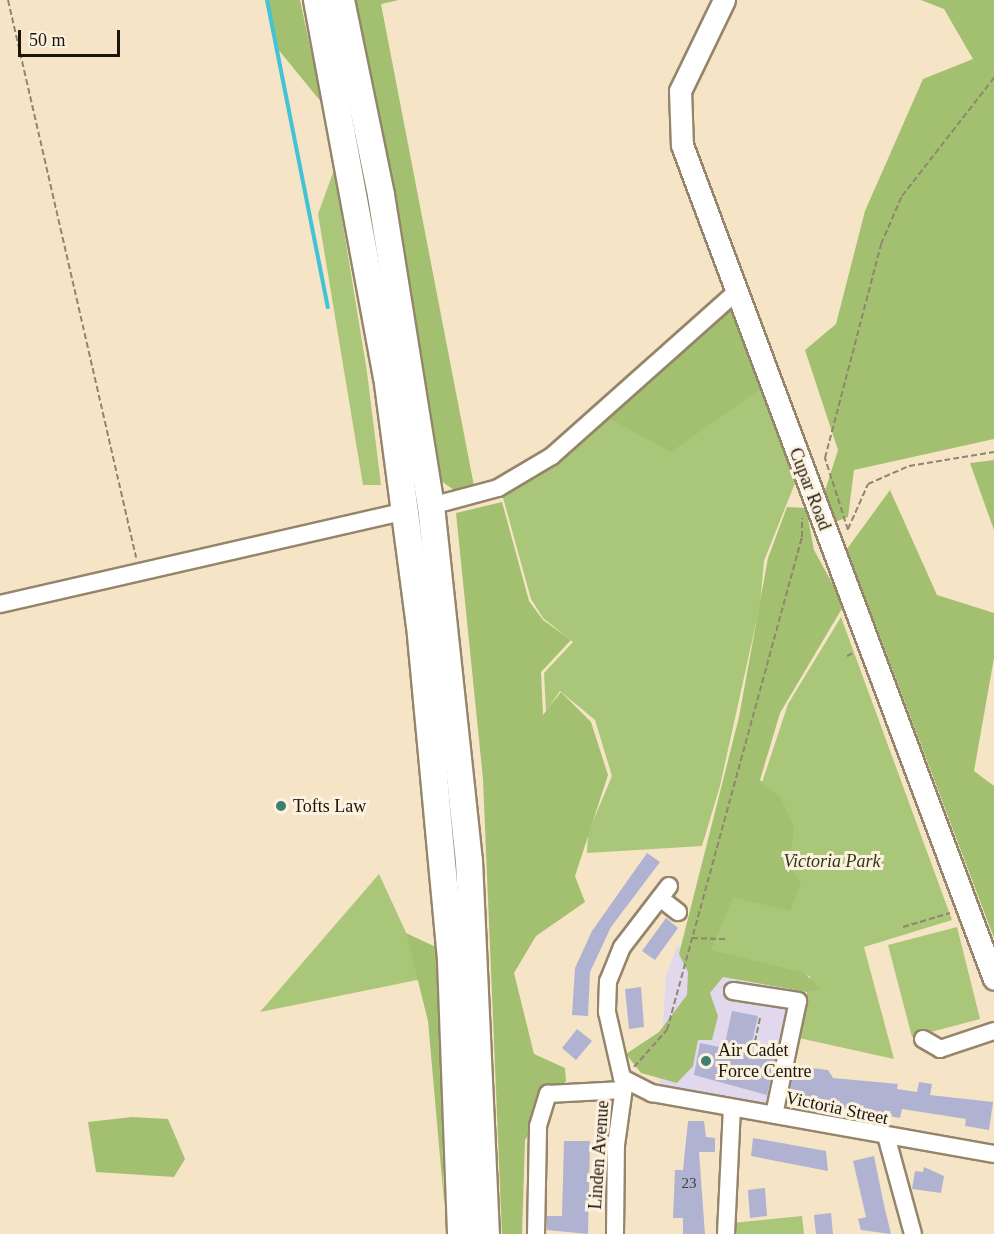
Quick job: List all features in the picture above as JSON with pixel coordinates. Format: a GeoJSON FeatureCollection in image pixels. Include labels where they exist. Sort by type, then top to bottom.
{"type":"FeatureCollection","features":[{"type":"Feature","properties":{"kind":"highway"},"geometry":{"type":"LineString","coordinates":[[317,0],[419,508],[451,960],[461,1234]]}},
{"type":"Feature","properties":{"kind":"highway"},"geometry":{"type":"LineString","coordinates":[[341,0],[381,195],[419,508],[469,861],[486,1234]]}},
{"type":"Feature","properties":{"kind":"main road","name":"Cupar Road"},"geometry":{"type":"LineString","coordinates":[[724,0],[691,60],[677,120],[737,291],[994,979]]}},
{"type":"Feature","properties":{"kind":"street"},"geometry":{"type":"LineString","coordinates":[[0,604],[498,488],[552,456],[737,291]]}},
{"type":"Feature","properties":{"kind":"street"},"geometry":{"type":"LineString","coordinates":[[627,1079],[618,1071],[606,1012],[608,981],[622,947],[665,892],[678,912]]}},
{"type":"Feature","properties":{"kind":"street"},"geometry":{"type":"LineString","coordinates":[[733,991],[798,1001],[774,1115]]}},
{"type":"Feature","properties":{"kind":"street"},"geometry":{"type":"LineString","coordinates":[[923,1039],[940,1049],[994,1031]]}},
{"type":"Feature","properties":{"kind":"street"},"geometry":{"type":"LineString","coordinates":[[536,1234],[538,1126],[548,1094],[627,1079]]}},
{"type":"Feature","properties":{"kind":"street","name":"Victoria Street"},"geometry":{"type":"LineString","coordinates":[[627,1079],[652,1094],[774,1115],[887,1139],[994,1154]]}},
{"type":"Feature","properties":{"kind":"street","name":"Linden Avenue"},"geometry":{"type":"LineString","coordinates":[[615,1234],[627,1079]]}},
{"type":"Feature","properties":{"kind":"street"},"geometry":{"type":"LineString","coordinates":[[726,1234],[732,1108]]}},
{"type":"Feature","properties":{"kind":"street"},"geometry":{"type":"LineString","coordinates":[[887,1139],[913,1234]]}},
{"type":"Feature","properties":{"kind":"path"},"geometry":{"type":"LineString","coordinates":[[8,0],[139,572]]}},
{"type":"Feature","properties":{"kind":"path"},"geometry":{"type":"LineString","coordinates":[[848,530],[825,458],[881,244],[914,179],[994,78]]}},
{"type":"Feature","properties":{"kind":"path"},"geometry":{"type":"LineString","coordinates":[[832,547],[848,530],[868,484],[909,466],[994,452]]}},
{"type":"Feature","properties":{"kind":"path"},"geometry":{"type":"LineString","coordinates":[[627,1079],[667,1030],[802,537]]}},
{"type":"Feature","properties":{"kind":"path"},"geometry":{"type":"LineString","coordinates":[[903,927],[936,918]]}},
{"type":"Feature","properties":{"kind":"path"},"geometry":{"type":"LineString","coordinates":[[692,938],[726,939]]}},
{"type":"Feature","properties":{"kind":"path"},"geometry":{"type":"LineString","coordinates":[[760,1018],[754,1047],[782,1054]]}},
{"type":"Feature","properties":{"kind":"shaded area"},"geometry":{"type":"Polygon","coordinates":[[[677,946],[810,976],[780,1111],[659,1084],[666,976],[677,946]]]}},
{"type":"Feature","properties":{"kind":"green space"},"geometry":{"type":"Polygon","coordinates":[[[267,0],[300,0],[322,103],[277,48],[267,0]]]}},
{"type":"Feature","properties":{"kind":"green space"},"geometry":{"type":"Polygon","coordinates":[[[351,0],[399,0],[381,4],[474,486],[454,490],[440,480],[412,303],[351,0]]]}},
{"type":"Feature","properties":{"kind":"green space"},"geometry":{"type":"Polygon","coordinates":[[[921,0],[994,0],[994,439],[854,470],[848,517],[835,522],[822,500],[838,450],[805,350],[836,324],[865,211],[923,79],[973,59],[944,9],[921,0]]]}},
{"type":"Feature","properties":{"kind":"green space"},"geometry":{"type":"Polygon","coordinates":[[[334,170],[367,372],[381,485],[363,485],[318,214],[334,170]]]}},
{"type":"Feature","properties":{"kind":"green space"},"geometry":{"type":"Polygon","coordinates":[[[732,305],[797,478],[764,561],[760,605],[720,786],[702,846],[587,853],[588,833],[612,776],[595,720],[560,691],[546,712],[544,673],[573,642],[543,618],[531,599],[502,494],[732,305]]]}},
{"type":"Feature","properties":{"kind":"green space"},"geometry":{"type":"Polygon","coordinates":[[[732,305],[763,387],[671,452],[605,416],[732,305]]]}},
{"type":"Feature","properties":{"kind":"green space"},"geometry":{"type":"Polygon","coordinates":[[[994,460],[994,530],[970,463],[994,460]]]}},
{"type":"Feature","properties":{"kind":"green space"},"geometry":{"type":"Polygon","coordinates":[[[890,490],[937,595],[994,613],[994,658],[974,771],[994,786],[994,938],[847,549],[890,490]]]}},
{"type":"Feature","properties":{"kind":"green space"},"geometry":{"type":"Polygon","coordinates":[[[502,502],[529,601],[543,620],[571,640],[541,672],[543,715],[561,692],[591,722],[608,775],[575,876],[585,902],[536,936],[514,973],[534,1054],[565,1068],[566,1081],[525,1140],[522,1234],[502,1234],[483,779],[456,513],[502,502]]]}},
{"type":"Feature","properties":{"kind":"green space"},"geometry":{"type":"Polygon","coordinates":[[[787,507],[806,508],[814,550],[844,605],[780,713],[760,780],[781,798],[794,827],[789,866],[801,882],[790,911],[733,897],[711,950],[804,973],[821,989],[807,992],[723,977],[710,993],[718,1016],[712,1040],[698,1040],[693,1066],[677,1083],[641,1073],[626,1054],[659,1032],[687,995],[688,972],[679,954],[739,717],[768,558],[787,507]]]}},
{"type":"Feature","properties":{"kind":"green space","name":"Victoria Park"},"geometry":{"type":"Polygon","coordinates":[[[841,617],[952,920],[864,947],[894,1059],[799,1038],[810,976],[704,958],[788,704],[841,617]]]}},
{"type":"Feature","properties":{"kind":"green space"},"geometry":{"type":"Polygon","coordinates":[[[379,874],[427,978],[260,1012],[379,874]]]}},
{"type":"Feature","properties":{"kind":"green space"},"geometry":{"type":"Polygon","coordinates":[[[957,927],[980,1019],[912,1037],[888,945],[957,927]]]}},
{"type":"Feature","properties":{"kind":"green space"},"geometry":{"type":"Polygon","coordinates":[[[406,933],[438,948],[444,1202],[428,1021],[406,933]]]}},
{"type":"Feature","properties":{"kind":"green space"},"geometry":{"type":"Polygon","coordinates":[[[132,1117],[168,1119],[185,1159],[174,1177],[96,1172],[88,1122],[132,1117]]]}},
{"type":"Feature","properties":{"kind":"green space"},"geometry":{"type":"Polygon","coordinates":[[[802,1216],[804,1234],[733,1234],[733,1223],[802,1216]]]}},
{"type":"Feature","properties":{"kind":"building"},"geometry":{"type":"Polygon","coordinates":[[[647,853],[660,862],[611,927],[590,972],[588,1016],[572,1015],[575,968],[592,931],[647,853]]]}},
{"type":"Feature","properties":{"kind":"building"},"geometry":{"type":"Polygon","coordinates":[[[666,918],[678,928],[655,960],[642,951],[666,918]]]}},
{"type":"Feature","properties":{"kind":"building"},"geometry":{"type":"Polygon","coordinates":[[[641,987],[644,1027],[629,1029],[625,989],[641,987]]]}},
{"type":"Feature","properties":{"kind":"building"},"geometry":{"type":"Polygon","coordinates":[[[732,1011],[758,1016],[750,1051],[776,1056],[767,1095],[694,1075],[700,1043],[724,1048],[732,1011]]]}},
{"type":"Feature","properties":{"kind":"building"},"geometry":{"type":"Polygon","coordinates":[[[577,1029],[592,1041],[576,1060],[562,1048],[577,1029]]]}},
{"type":"Feature","properties":{"kind":"building"},"geometry":{"type":"Polygon","coordinates":[[[812,1068],[828,1070],[833,1078],[898,1084],[897,1089],[917,1092],[919,1082],[932,1084],[930,1095],[993,1102],[989,1130],[965,1126],[966,1119],[902,1109],[900,1118],[841,1108],[840,1101],[789,1096],[793,1075],[804,1076],[812,1068]]]}},
{"type":"Feature","properties":{"kind":"building"},"geometry":{"type":"Polygon","coordinates":[[[688,1121],[704,1121],[706,1137],[715,1138],[715,1152],[699,1152],[705,1234],[683,1234],[683,1218],[673,1218],[675,1170],[683,1170],[688,1121]]]}},
{"type":"Feature","properties":{"kind":"building"},"geometry":{"type":"Polygon","coordinates":[[[753,1138],[826,1151],[828,1171],[751,1156],[753,1138]]]}},
{"type":"Feature","properties":{"kind":"building"},"geometry":{"type":"Polygon","coordinates":[[[564,1141],[590,1141],[588,1234],[547,1230],[547,1216],[562,1216],[564,1141]]]}},
{"type":"Feature","properties":{"kind":"building"},"geometry":{"type":"Polygon","coordinates":[[[874,1156],[891,1234],[861,1230],[858,1219],[866,1217],[853,1161],[874,1156]]]}},
{"type":"Feature","properties":{"kind":"building"},"geometry":{"type":"Polygon","coordinates":[[[924,1167],[944,1176],[941,1193],[912,1189],[915,1171],[923,1172],[924,1167]]]}},
{"type":"Feature","properties":{"kind":"building"},"geometry":{"type":"Polygon","coordinates":[[[765,1188],[767,1216],[750,1218],[748,1190],[765,1188]]]}},
{"type":"Feature","properties":{"kind":"building"},"geometry":{"type":"Polygon","coordinates":[[[831,1213],[833,1234],[816,1234],[814,1215],[831,1213]]]}},
{"type":"Feature","properties":{"kind":"waterway"},"geometry":{"type":"LineString","coordinates":[[267,0],[328,307]]}},
{"type":"Feature","properties":{"kind":"place","name":"Tofts Law"},"geometry":{"type":"Point","coordinates":[281,806]}},
{"type":"Feature","properties":{"kind":"place","name":"Air Cadet Force Centre"},"geometry":{"type":"Point","coordinates":[706,1061]}}]}
